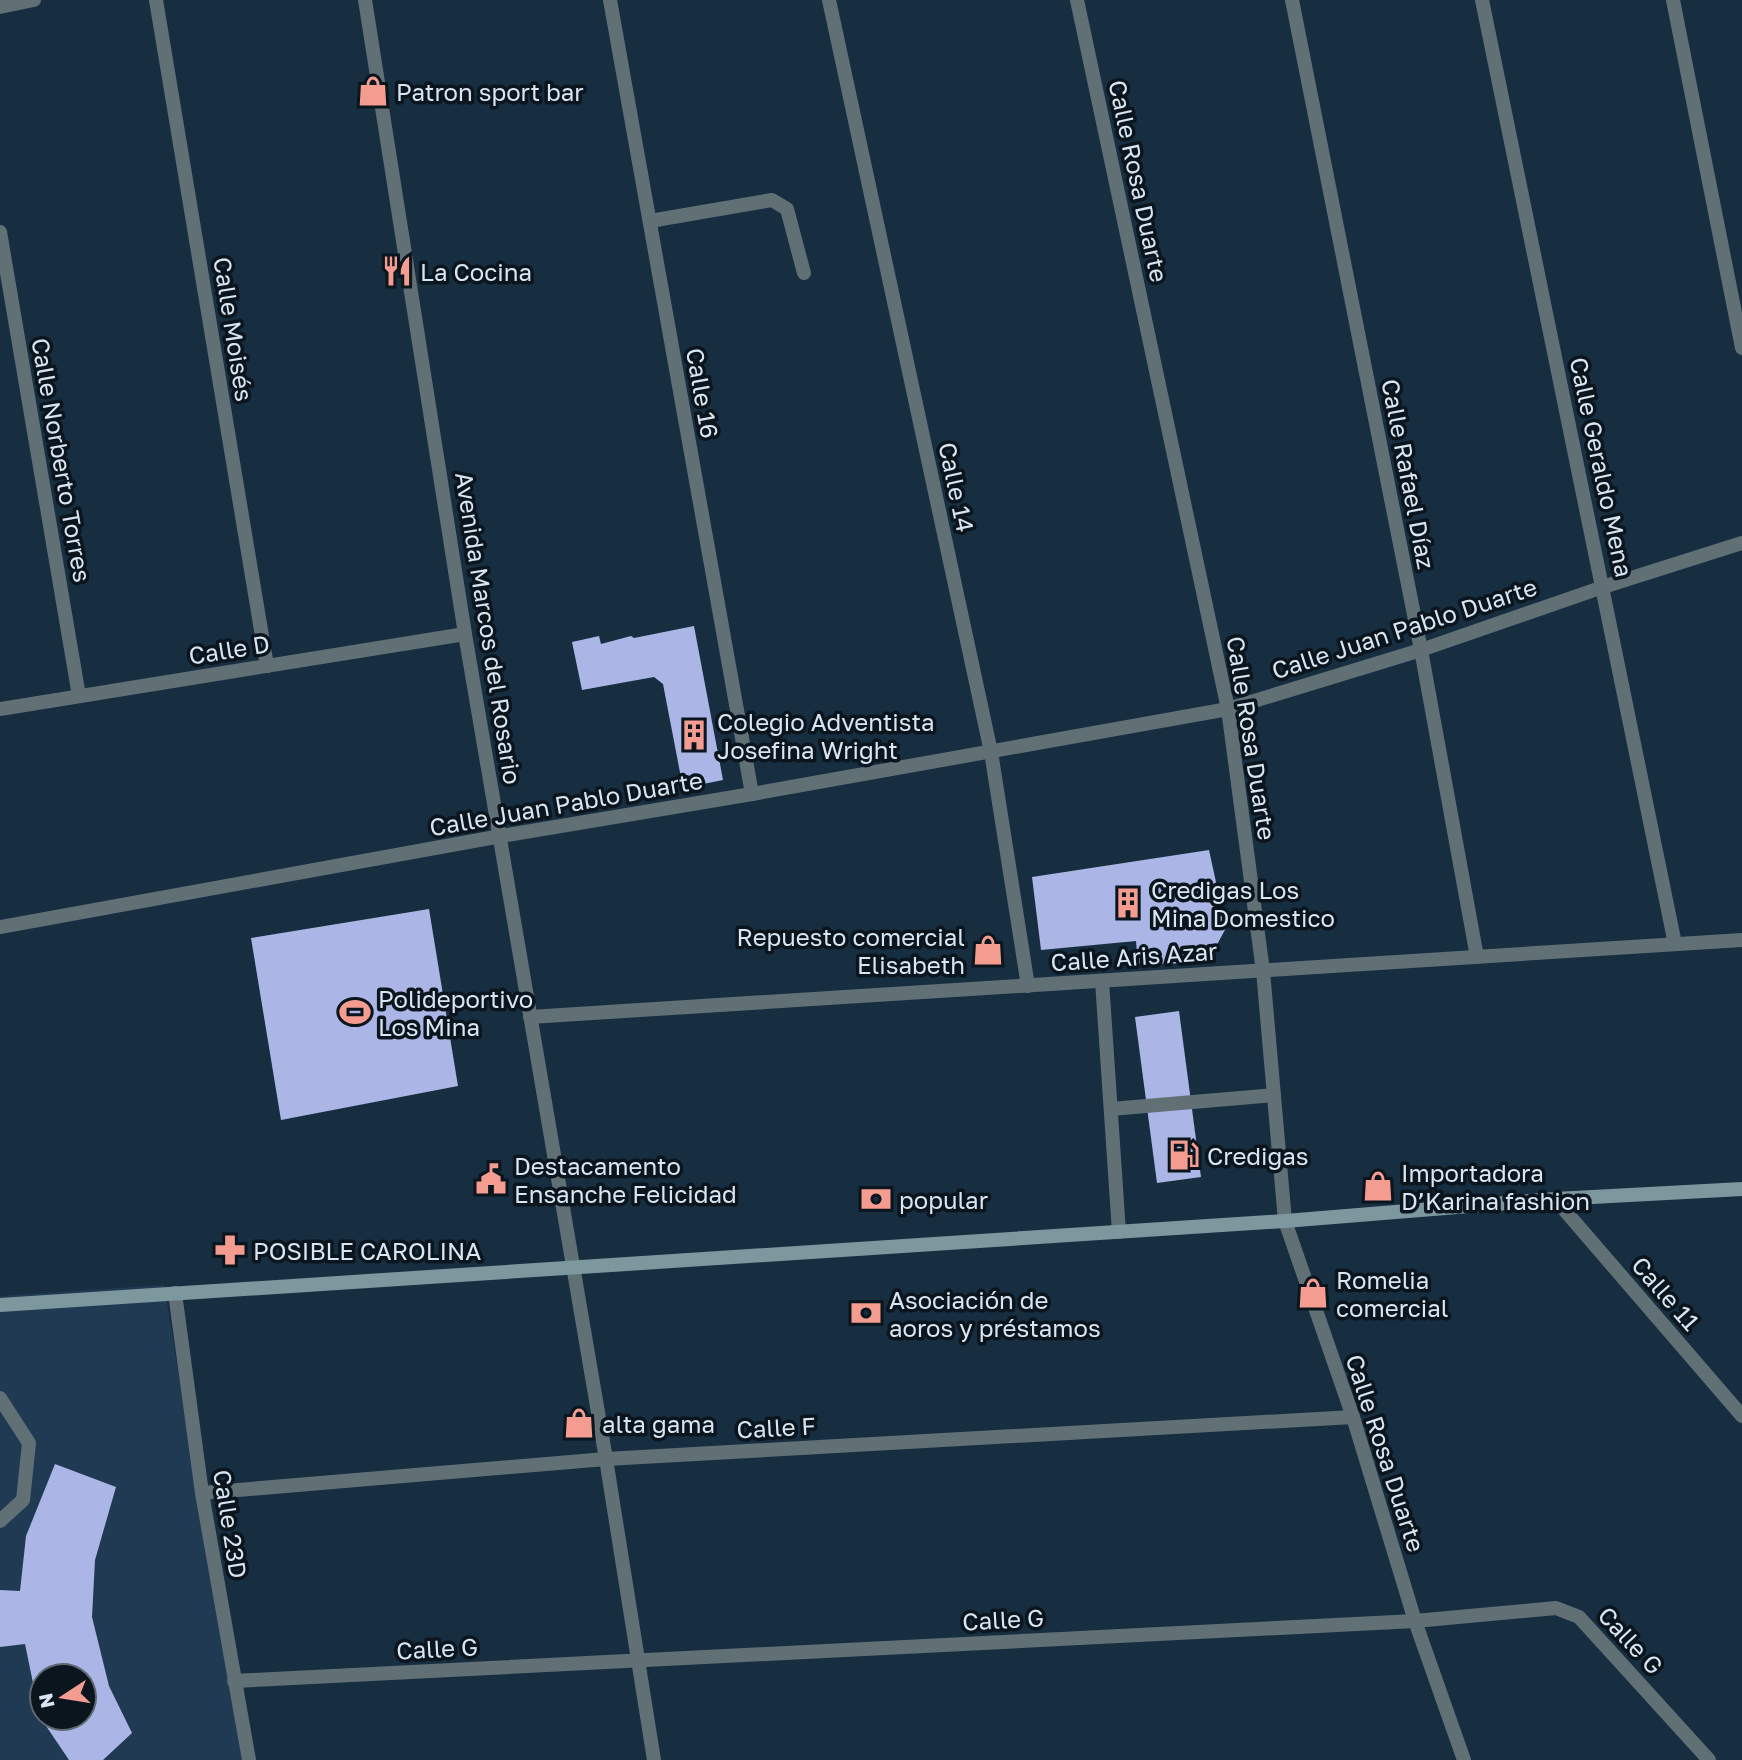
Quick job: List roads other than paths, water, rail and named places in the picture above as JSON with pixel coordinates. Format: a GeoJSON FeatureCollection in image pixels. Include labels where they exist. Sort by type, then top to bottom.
{"type":"FeatureCollection","features":[{"type":"Feature","properties":{"kind":"main road"},"geometry":{"type":"LineString","coordinates":[[0,1305],[1285,1221],[1555,1199],[1742,1189]]}},
{"type":"Feature","properties":{"kind":"street"},"geometry":{"type":"LineString","coordinates":[[0,7],[34,0]]}},
{"type":"Feature","properties":{"kind":"street","name":"Calle Moisés"},"geometry":{"type":"LineString","coordinates":[[156,0],[267,666]]}},
{"type":"Feature","properties":{"kind":"street","name":"Avenida Marcos del Rosario"},"geometry":{"type":"LineString","coordinates":[[365,0],[465,634],[574,1268],[654,1760]]}},
{"type":"Feature","properties":{"kind":"street","name":"Calle 16"},"geometry":{"type":"LineString","coordinates":[[610,0],[752,794]]}},
{"type":"Feature","properties":{"kind":"street","name":"Calle 14"},"geometry":{"type":"LineString","coordinates":[[829,0],[991,752],[1028,986]]}},
{"type":"Feature","properties":{"kind":"street","name":"Calle Rosa Duarte"},"geometry":{"type":"LineString","coordinates":[[1077,0],[1228,709],[1263,971],[1285,1221],[1353,1417],[1415,1621],[1464,1760]]}},
{"type":"Feature","properties":{"kind":"street","name":"Calle Rafael Díaz"},"geometry":{"type":"LineString","coordinates":[[1292,0],[1421,650],[1477,957]]}},
{"type":"Feature","properties":{"kind":"street","name":"Calle Geraldo Mena"},"geometry":{"type":"LineString","coordinates":[[1482,0],[1675,944]]}},
{"type":"Feature","properties":{"kind":"street"},"geometry":{"type":"LineString","coordinates":[[1674,0],[1742,348]]}},
{"type":"Feature","properties":{"kind":"street"},"geometry":{"type":"LineString","coordinates":[[650,221],[772,200],[787,209],[804,273]]}},
{"type":"Feature","properties":{"kind":"street","name":"Calle Norberto Torres"},"geometry":{"type":"LineString","coordinates":[[0,232],[79,696]]}},
{"type":"Feature","properties":{"kind":"street","name":"Calle Juan Pablo Duarte"},"geometry":{"type":"LineString","coordinates":[[0,927],[1228,709],[1421,650],[1603,587],[1742,543]]}},
{"type":"Feature","properties":{"kind":"street","name":"Calle D"},"geometry":{"type":"LineString","coordinates":[[0,709],[465,634]]}},
{"type":"Feature","properties":{"kind":"street","name":"Calle Aris Azar"},"geometry":{"type":"LineString","coordinates":[[530,1017],[1742,940]]}},
{"type":"Feature","properties":{"kind":"street"},"geometry":{"type":"LineString","coordinates":[[1102,981],[1119,1232]]}},
{"type":"Feature","properties":{"kind":"street"},"geometry":{"type":"LineString","coordinates":[[1111,1109],[1273,1095]]}},
{"type":"Feature","properties":{"kind":"street","name":"Calle 11"},"geometry":{"type":"LineString","coordinates":[[1555,1199],[1742,1416]]}},
{"type":"Feature","properties":{"kind":"street","name":"Calle 23D"},"geometry":{"type":"LineString","coordinates":[[175,1293],[202,1493],[249,1760]]}},
{"type":"Feature","properties":{"kind":"street"},"geometry":{"type":"LineString","coordinates":[[0,1398],[29,1443],[23,1500],[0,1521]]}},
{"type":"Feature","properties":{"kind":"street","name":"Calle F"},"geometry":{"type":"LineString","coordinates":[[202,1493],[606,1459],[1353,1417]]}},
{"type":"Feature","properties":{"kind":"street","name":"Calle G"},"geometry":{"type":"LineString","coordinates":[[234,1681],[1415,1621],[1556,1608],[1580,1617],[1710,1760]]}},
{"type":"Feature","properties":{"kind":"place","name":"Patron sport bar"},"geometry":{"type":"Point","coordinates":[373,91]}},
{"type":"Feature","properties":{"kind":"place","name":"La Cocina"},"geometry":{"type":"Point","coordinates":[397,271]}},
{"type":"Feature","properties":{"kind":"place","name":"Colegio Adventista Josefina Wright"},"geometry":{"type":"Point","coordinates":[694,735]}},
{"type":"Feature","properties":{"kind":"place","name":"Credigas Los Mina Domestico"},"geometry":{"type":"Point","coordinates":[1128,903]}},
{"type":"Feature","properties":{"kind":"place","name":"Repuesto comercial Elisabeth"},"geometry":{"type":"Point","coordinates":[988,950]}},
{"type":"Feature","properties":{"kind":"place","name":"Polideportivo Los Mina"},"geometry":{"type":"Point","coordinates":[355,1012]}},
{"type":"Feature","properties":{"kind":"place","name":"Credigas"},"geometry":{"type":"Point","coordinates":[1184,1155]}},
{"type":"Feature","properties":{"kind":"place","name":"Destacamento Ensanche Felicidad"},"geometry":{"type":"Point","coordinates":[491,1179]}},
{"type":"Feature","properties":{"kind":"place","name":"Importadora D’Karina fashion"},"geometry":{"type":"Point","coordinates":[1378,1186]}},
{"type":"Feature","properties":{"kind":"place","name":"popular"},"geometry":{"type":"Point","coordinates":[876,1199]}},
{"type":"Feature","properties":{"kind":"place","name":"POSIBLE CAROLINA"},"geometry":{"type":"Point","coordinates":[230,1250]}},
{"type":"Feature","properties":{"kind":"place","name":"Romelia comercial"},"geometry":{"type":"Point","coordinates":[1313,1293]}},
{"type":"Feature","properties":{"kind":"place","name":"Asociación de aoros y préstamos"},"geometry":{"type":"Point","coordinates":[866,1313]}},
{"type":"Feature","properties":{"kind":"place","name":"alta gama"},"geometry":{"type":"Point","coordinates":[579,1423]}}]}
